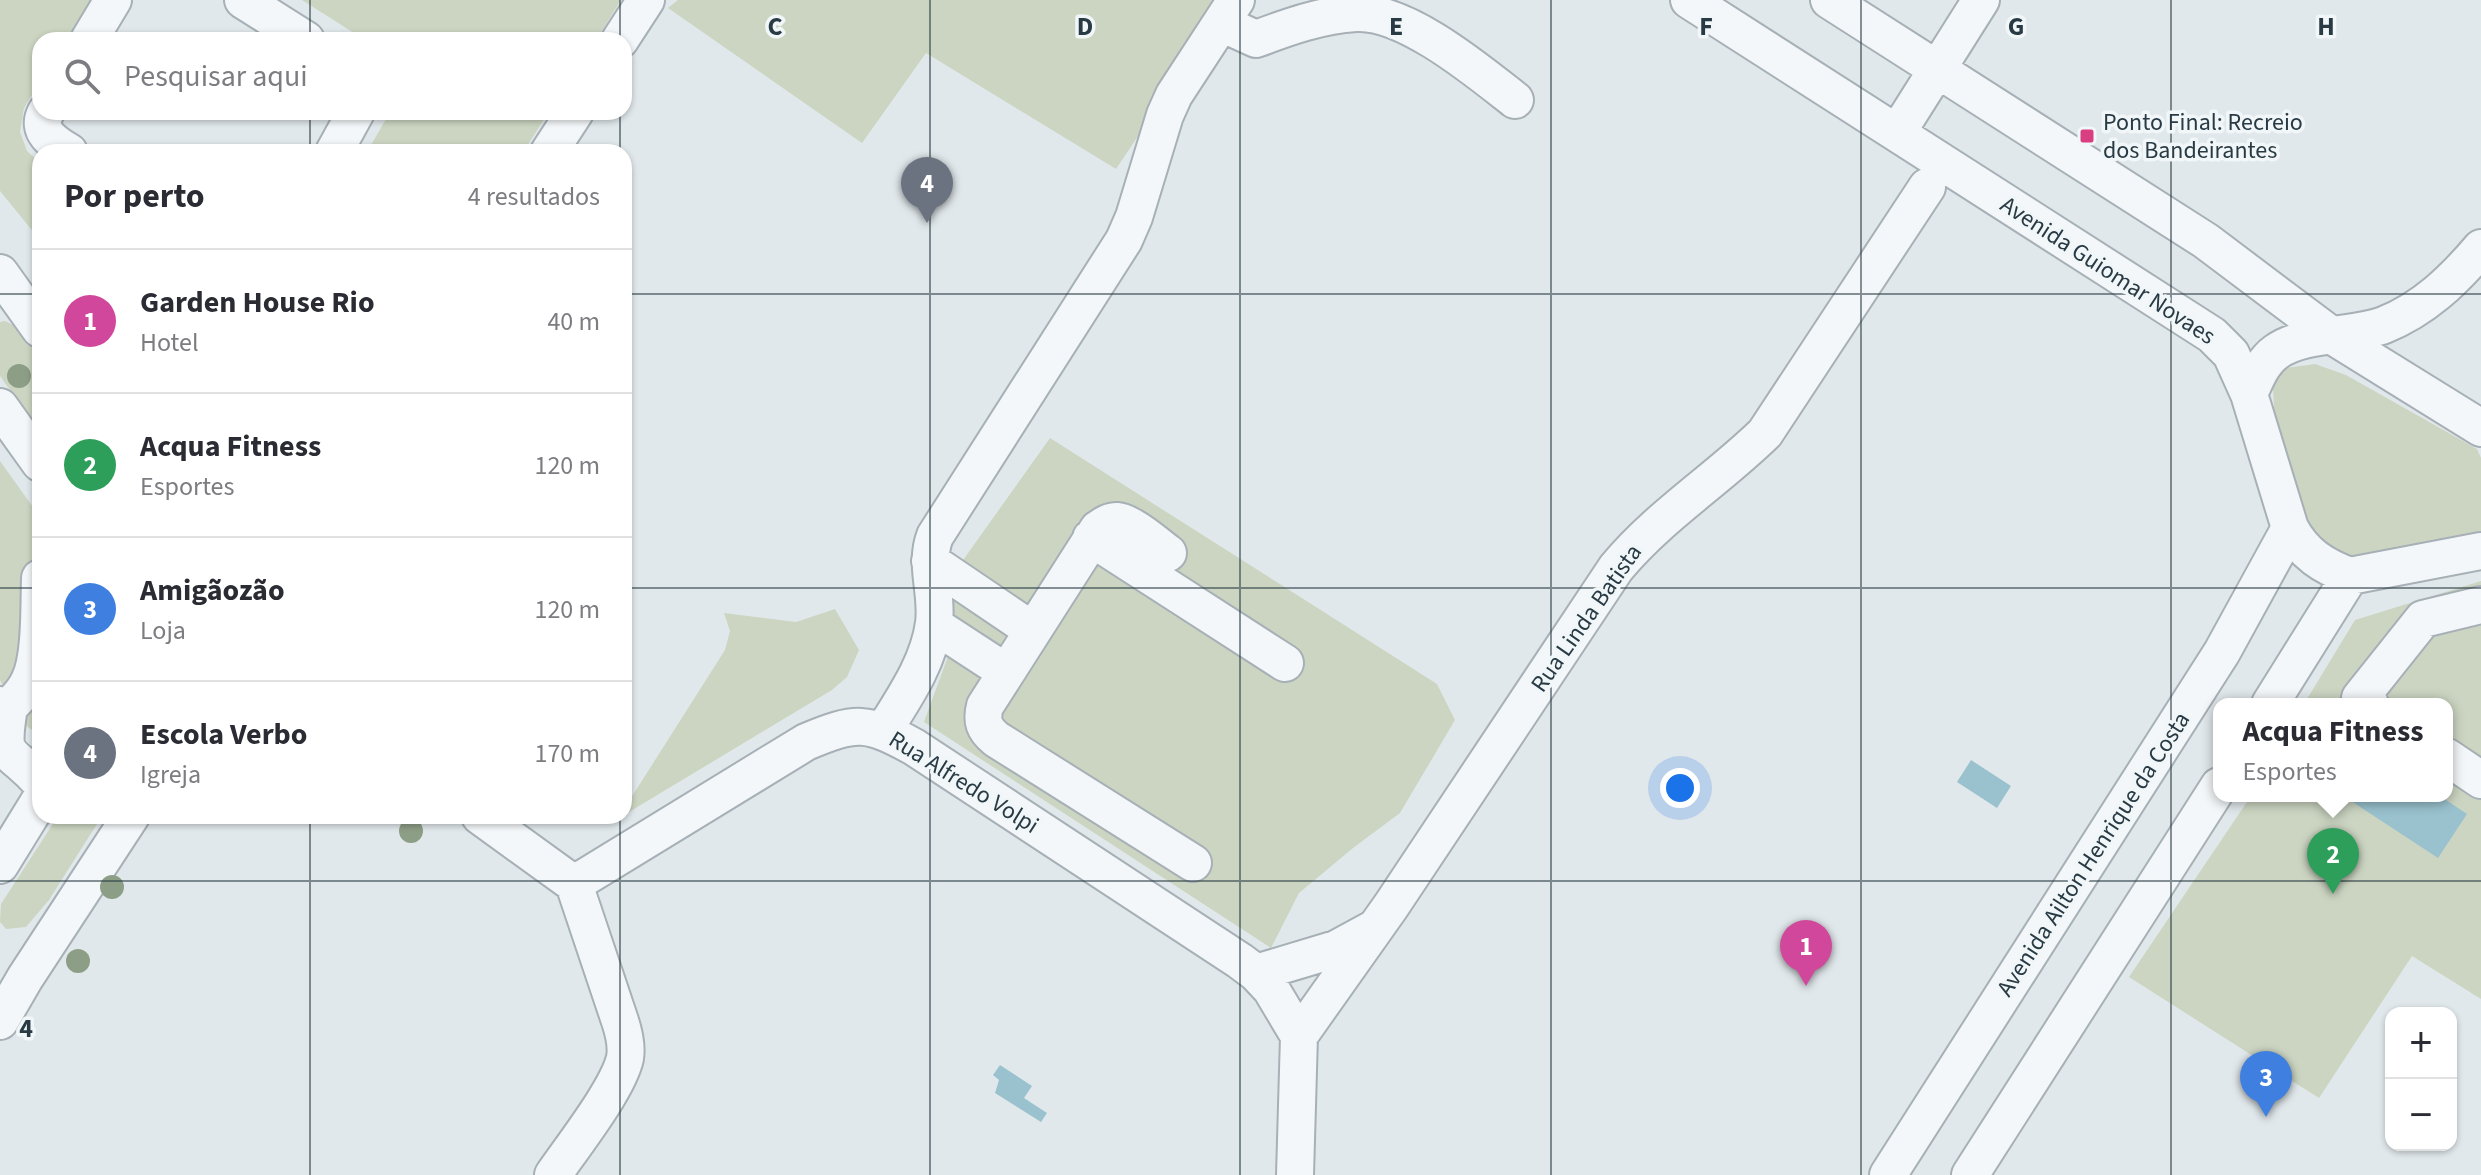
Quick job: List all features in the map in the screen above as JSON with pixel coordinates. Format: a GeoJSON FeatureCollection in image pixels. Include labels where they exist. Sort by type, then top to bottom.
{"type":"FeatureCollection","features":[{"type":"Feature","properties":{"kind":"street"},"geometry":{"type":"LineString","coordinates":[[94,32],[113,0]]}},
{"type":"Feature","properties":{"kind":"street"},"geometry":{"type":"LineString","coordinates":[[243,0],[293,32]]}},
{"type":"Feature","properties":{"kind":"street"},"geometry":{"type":"LineString","coordinates":[[625,32],[646,0]]}},
{"type":"Feature","properties":{"kind":"street","name":"Avenida Guiomar Novaes"},"geometry":{"type":"LineString","coordinates":[[1689,0],[2212,335],[2231,354],[2249,394],[2290,528],[2298,544],[2330,569],[2350,576]]}},
{"type":"Feature","properties":{"kind":"street"},"geometry":{"type":"LineString","coordinates":[[1829,0],[2206,241],[2331,335],[2481,428]]}},
{"type":"Feature","properties":{"kind":"street"},"geometry":{"type":"LineString","coordinates":[[1897,133],[1981,0]]}},
{"type":"Feature","properties":{"kind":"street"},"geometry":{"type":"LineString","coordinates":[[884,730],[914,679],[934,625],[930,549],[935,536],[1124,240],[1174,95],[1228,12],[1256,39],[1305,22],[1359,13],[1394,20],[1429,38],[1476,69],[1515,100]]}},
{"type":"Feature","properties":{"kind":"street"},"geometry":{"type":"LineString","coordinates":[[42,120],[44,132],[56,144]]}},
{"type":"Feature","properties":{"kind":"street"},"geometry":{"type":"LineString","coordinates":[[338,144],[352,120]]}},
{"type":"Feature","properties":{"kind":"street"},"geometry":{"type":"LineString","coordinates":[[554,144],[570,120]]}},
{"type":"Feature","properties":{"kind":"street","name":"Rua Linda Batista"},"geometry":{"type":"LineString","coordinates":[[1299,1036],[1376,927],[1616,568],[1638,541],[1765,433],[1927,187]]}},
{"type":"Feature","properties":{"kind":"street"},"geometry":{"type":"LineString","coordinates":[[2249,394],[2259,371],[2276,352],[2331,335],[2384,325],[2425,304],[2456,278],[2481,248]]}},
{"type":"Feature","properties":{"kind":"street"},"geometry":{"type":"LineString","coordinates":[[4,286],[32,319]]}},
{"type":"Feature","properties":{"kind":"street"},"geometry":{"type":"LineString","coordinates":[[0,407],[32,452]]}},
{"type":"Feature","properties":{"kind":"street"},"geometry":{"type":"LineString","coordinates":[[1168,553],[1127,524],[1108,522],[1098,529],[1032,630],[985,706],[982,716],[988,733],[1193,863]]}},
{"type":"Feature","properties":{"kind":"street","name":"Avenida Ailton Henrique da Costa"},"geometry":{"type":"LineString","coordinates":[[1888,1175],[2222,652],[2290,528]]}},
{"type":"Feature","properties":{"kind":"street"},"geometry":{"type":"LineString","coordinates":[[1091,538],[1285,663]]}},
{"type":"Feature","properties":{"kind":"street"},"geometry":{"type":"LineString","coordinates":[[2274,698],[2350,576],[2481,551]]}},
{"type":"Feature","properties":{"kind":"street"},"geometry":{"type":"LineString","coordinates":[[930,561],[1032,630]]}},
{"type":"Feature","properties":{"kind":"street"},"geometry":{"type":"LineString","coordinates":[[2360,698],[2423,619],[2481,605]]}},
{"type":"Feature","properties":{"kind":"street"},"geometry":{"type":"LineString","coordinates":[[934,625],[1006,672]]}},
{"type":"Feature","properties":{"kind":"street"},"geometry":{"type":"LineString","coordinates":[[32,674],[22,694],[4,706],[1,734],[6,754],[32,775]]}},
{"type":"Feature","properties":{"kind":"street","name":"Rua Alfredo Volpi"},"geometry":{"type":"LineString","coordinates":[[574,884],[806,742],[838,728],[861,725],[884,730],[927,756],[1256,973],[1271,989],[1299,1036]]}},
{"type":"Feature","properties":{"kind":"street"},"geometry":{"type":"LineString","coordinates":[[2453,761],[2481,780]]}},
{"type":"Feature","properties":{"kind":"street"},"geometry":{"type":"LineString","coordinates":[[1970,1175],[2213,795]]}},
{"type":"Feature","properties":{"kind":"street"},"geometry":{"type":"LineString","coordinates":[[0,865],[32,813]]}},
{"type":"Feature","properties":{"kind":"street"},"geometry":{"type":"LineString","coordinates":[[0,1021],[12,970],[125,824]]}},
{"type":"Feature","properties":{"kind":"street"},"geometry":{"type":"LineString","coordinates":[[491,824],[574,884],[625,1037],[626,1055],[619,1076],[553,1175]]}},
{"type":"Feature","properties":{"kind":"street"},"geometry":{"type":"LineString","coordinates":[[1256,973],[1336,949],[1376,927]]}},
{"type":"Feature","properties":{"kind":"street"},"geometry":{"type":"LineString","coordinates":[[1295,1175],[1299,1036]]}},
{"type":"Feature","properties":{"kind":"green space"},"geometry":{"type":"Polygon","coordinates":[[[0,0],[91,0],[71,32],[32,32],[32,95],[24,108],[20,132],[32,156],[32,230],[0,191],[0,0]]]}},
{"type":"Feature","properties":{"kind":"green space"},"geometry":{"type":"Polygon","coordinates":[[[302,0],[621,0],[601,32],[352,32],[302,0]]]}},
{"type":"Feature","properties":{"kind":"green space"},"geometry":{"type":"Polygon","coordinates":[[[678,0],[1229,0],[1116,169],[926,53],[862,143],[668,8],[678,0]]]}},
{"type":"Feature","properties":{"kind":"green space"},"geometry":{"type":"Polygon","coordinates":[[[385,120],[544,120],[528,144],[372,144],[385,120]]]}},
{"type":"Feature","properties":{"kind":"green space"},"geometry":{"type":"Polygon","coordinates":[[[0,322],[17,327],[32,346],[32,421],[0,376],[0,322]]]}},
{"type":"Feature","properties":{"kind":"green space"},"geometry":{"type":"Polygon","coordinates":[[[2315,364],[2346,375],[2477,449],[2481,458],[2481,535],[2367,568],[2317,537],[2295,506],[2266,422],[2274,407],[2272,370],[2315,364]]]}},
{"type":"Feature","properties":{"kind":"green space"},"geometry":{"type":"Polygon","coordinates":[[[1050,438],[1437,684],[1455,720],[1400,813],[1299,893],[1271,948],[924,722],[951,648],[946,584],[1050,438]]]}},
{"type":"Feature","properties":{"kind":"green space"},"geometry":{"type":"Polygon","coordinates":[[[0,461],[32,506],[32,730],[17,719],[0,680],[0,461]]]}},
{"type":"Feature","properties":{"kind":"green space"},"geometry":{"type":"Polygon","coordinates":[[[2481,581],[2481,999],[2412,956],[2319,1098],[2129,977],[2247,802],[2453,802],[2453,698],[2308,698],[2355,620],[2481,581]]]}},
{"type":"Feature","properties":{"kind":"green space"},"geometry":{"type":"Polygon","coordinates":[[[835,609],[859,650],[847,677],[832,690],[632,810],[632,796],[725,650],[730,631],[724,613],[796,622],[835,609]]]}},
{"type":"Feature","properties":{"kind":"green space"},"geometry":{"type":"Polygon","coordinates":[[[53,824],[97,824],[49,900],[26,927],[6,929],[0,922],[1,904],[53,824]]]}},
{"type":"Feature","properties":{"kind":"water"},"geometry":{"type":"Polygon","coordinates":[[[1971,760],[2011,786],[1997,808],[1957,782],[1971,760]]]}},
{"type":"Feature","properties":{"kind":"water"},"geometry":{"type":"Polygon","coordinates":[[[2353,802],[2449,802],[2467,814],[2438,858],[2353,802]]]}},
{"type":"Feature","properties":{"kind":"water"},"geometry":{"type":"Polygon","coordinates":[[[1000,1065],[1032,1086],[1024,1098],[1047,1113],[1041,1122],[995,1093],[999,1080],[993,1075],[1000,1065]]]}},
{"type":"Feature","properties":{"kind":"place","name":"Ponto Final: Recreio dos Bandeirantes"},"geometry":{"type":"Point","coordinates":[2087,136]}},
{"type":"Feature","properties":{"kind":"place","name":"Escola Verbo"},"geometry":{"type":"Point","coordinates":[927,223]}},
{"type":"Feature","properties":{"kind":"place","name":"Acqua Fitness"},"geometry":{"type":"Point","coordinates":[2333,894]}},
{"type":"Feature","properties":{"kind":"place","name":"Garden House Rio"},"geometry":{"type":"Point","coordinates":[1806,986]}},
{"type":"Feature","properties":{"kind":"place","name":"Amigãozão"},"geometry":{"type":"Point","coordinates":[2266,1117]}}]}
